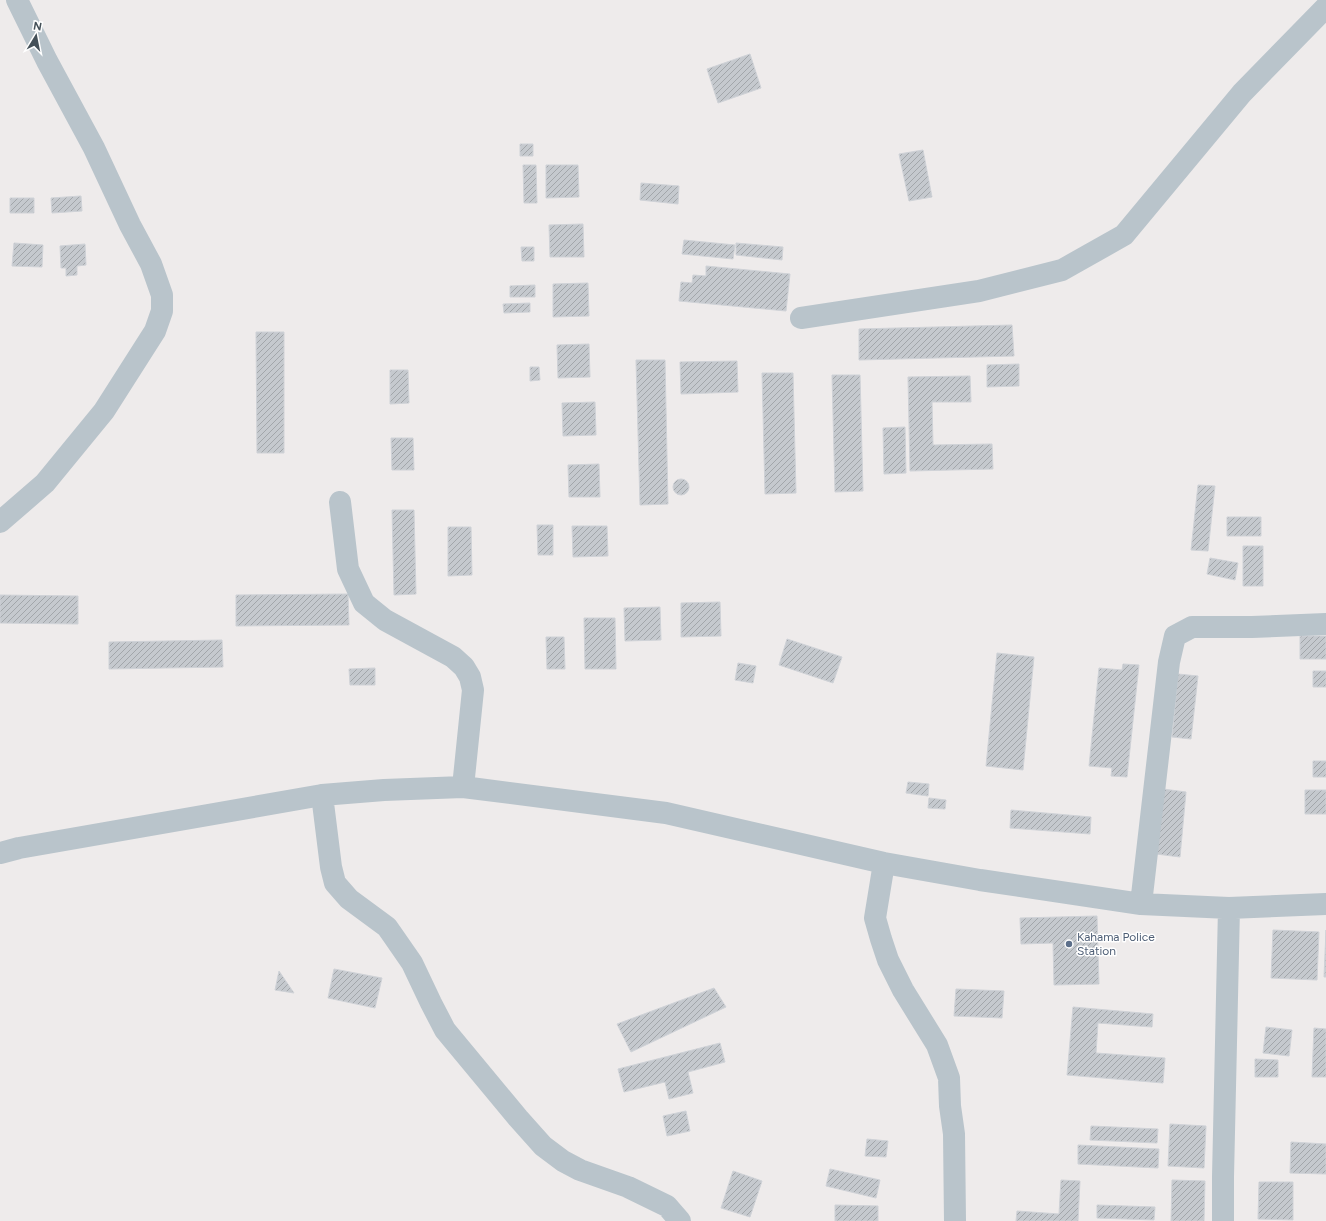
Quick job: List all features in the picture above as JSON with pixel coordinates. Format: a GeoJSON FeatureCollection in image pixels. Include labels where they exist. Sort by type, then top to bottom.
{"type":"FeatureCollection","features":[{"type":"Feature","properties":{"kind":"street"},"geometry":{"type":"LineString","coordinates":[[0,522],[45,483],[104,411],[155,331],[162,311],[162,295],[151,264],[130,225],[94,148],[47,62],[17,0]]}},
{"type":"Feature","properties":{"kind":"street"},"geometry":{"type":"LineString","coordinates":[[801,318],[979,291],[1062,270],[1124,235],[1242,93],[1326,7]]}},
{"type":"Feature","properties":{"kind":"street"},"geometry":{"type":"LineString","coordinates":[[340,502],[348,569],[364,603],[385,620],[453,657],[464,667],[470,678],[473,690],[462,787]]}},
{"type":"Feature","properties":{"kind":"street"},"geometry":{"type":"LineString","coordinates":[[1141,904],[1169,662],[1175,636],[1192,627],[1252,627],[1326,624]]}},
{"type":"Feature","properties":{"kind":"street"},"geometry":{"type":"LineString","coordinates":[[6,847],[322,795],[384,790],[462,787],[666,814],[884,863],[980,880],[1141,904],[1229,908],[1326,904]]}},
{"type":"Feature","properties":{"kind":"street"},"geometry":{"type":"LineString","coordinates":[[322,795],[330,866],[335,883],[349,899],[387,927],[412,963],[445,1030],[518,1118],[543,1146],[563,1161],[580,1170],[628,1187],[667,1206],[680,1221]]}},
{"type":"Feature","properties":{"kind":"street"},"geometry":{"type":"LineString","coordinates":[[884,863],[875,918],[881,939],[888,960],[903,990],[937,1045],[949,1078],[950,1106],[954,1134],[955,1221]]}},
{"type":"Feature","properties":{"kind":"street"},"geometry":{"type":"LineString","coordinates":[[1223,1221],[1229,908]]}},
{"type":"Feature","properties":{"kind":"building"},"geometry":{"type":"Polygon","coordinates":[[[750,54],[761,88],[718,103],[707,69],[750,54]]]}},
{"type":"Feature","properties":{"kind":"building"},"geometry":{"type":"Polygon","coordinates":[[[520,144],[533,144],[533,156],[520,156],[520,144]]]}},
{"type":"Feature","properties":{"kind":"building"},"geometry":{"type":"Polygon","coordinates":[[[923,150],[932,197],[909,201],[899,154],[923,150]]]}},
{"type":"Feature","properties":{"kind":"building"},"geometry":{"type":"Polygon","coordinates":[[[523,165],[536,165],[537,203],[524,203],[523,165]]]}},
{"type":"Feature","properties":{"kind":"building"},"geometry":{"type":"Polygon","coordinates":[[[546,165],[578,165],[579,197],[546,198],[546,165]]]}},
{"type":"Feature","properties":{"kind":"building"},"geometry":{"type":"Polygon","coordinates":[[[641,183],[679,186],[678,204],[640,200],[641,183]]]}},
{"type":"Feature","properties":{"kind":"building"},"geometry":{"type":"Polygon","coordinates":[[[81,196],[82,211],[52,213],[51,198],[81,196]]]}},
{"type":"Feature","properties":{"kind":"building"},"geometry":{"type":"Polygon","coordinates":[[[10,198],[34,198],[34,213],[10,213],[10,198]]]}},
{"type":"Feature","properties":{"kind":"building"},"geometry":{"type":"Polygon","coordinates":[[[583,224],[584,257],[550,257],[549,225],[583,224]]]}},
{"type":"Feature","properties":{"kind":"building"},"geometry":{"type":"Polygon","coordinates":[[[684,240],[735,245],[733,259],[682,254],[684,240]]]}},
{"type":"Feature","properties":{"kind":"building"},"geometry":{"type":"Polygon","coordinates":[[[14,243],[43,245],[42,267],[12,266],[14,243]]]}},
{"type":"Feature","properties":{"kind":"building"},"geometry":{"type":"Polygon","coordinates":[[[736,243],[783,247],[782,260],[736,255],[736,243]]]}},
{"type":"Feature","properties":{"kind":"building"},"geometry":{"type":"Polygon","coordinates":[[[85,244],[86,265],[77,266],[77,275],[66,276],[66,268],[61,268],[60,246],[85,244]]]}},
{"type":"Feature","properties":{"kind":"building"},"geometry":{"type":"Polygon","coordinates":[[[521,247],[534,247],[534,261],[522,261],[521,247]]]}},
{"type":"Feature","properties":{"kind":"building"},"geometry":{"type":"Polygon","coordinates":[[[706,266],[790,274],[786,311],[679,301],[681,282],[692,283],[693,275],[706,276],[706,266]]]}},
{"type":"Feature","properties":{"kind":"building"},"geometry":{"type":"Polygon","coordinates":[[[588,283],[589,316],[553,317],[553,284],[588,283]]]}},
{"type":"Feature","properties":{"kind":"building"},"geometry":{"type":"Polygon","coordinates":[[[535,285],[535,297],[510,297],[510,286],[535,285]]]}},
{"type":"Feature","properties":{"kind":"building"},"geometry":{"type":"Polygon","coordinates":[[[530,303],[530,312],[504,313],[503,304],[530,303]]]}},
{"type":"Feature","properties":{"kind":"building"},"geometry":{"type":"Polygon","coordinates":[[[1012,325],[1014,356],[859,360],[859,329],[1012,325]]]}},
{"type":"Feature","properties":{"kind":"building"},"geometry":{"type":"Polygon","coordinates":[[[256,332],[284,332],[284,453],[257,453],[256,332]]]}},
{"type":"Feature","properties":{"kind":"building"},"geometry":{"type":"Polygon","coordinates":[[[589,344],[590,377],[558,378],[557,345],[589,344]]]}},
{"type":"Feature","properties":{"kind":"building"},"geometry":{"type":"Polygon","coordinates":[[[636,360],[665,360],[668,504],[640,505],[636,360]]]}},
{"type":"Feature","properties":{"kind":"building"},"geometry":{"type":"Polygon","coordinates":[[[737,361],[738,392],[681,394],[680,362],[737,361]]]}},
{"type":"Feature","properties":{"kind":"building"},"geometry":{"type":"Polygon","coordinates":[[[1019,364],[1019,386],[987,387],[987,365],[1019,364]]]}},
{"type":"Feature","properties":{"kind":"building"},"geometry":{"type":"Polygon","coordinates":[[[530,367],[539,367],[540,380],[530,381],[530,367]]]}},
{"type":"Feature","properties":{"kind":"building"},"geometry":{"type":"Polygon","coordinates":[[[390,370],[408,370],[409,403],[390,404],[390,370]]]}},
{"type":"Feature","properties":{"kind":"building"},"geometry":{"type":"Polygon","coordinates":[[[762,373],[793,373],[796,493],[765,494],[762,373]]]}},
{"type":"Feature","properties":{"kind":"building"},"geometry":{"type":"Polygon","coordinates":[[[832,375],[860,375],[863,491],[835,492],[832,375]]]}},
{"type":"Feature","properties":{"kind":"building"},"geometry":{"type":"Polygon","coordinates":[[[970,376],[971,402],[932,402],[933,445],[992,444],[993,469],[910,471],[908,377],[970,376]]]}},
{"type":"Feature","properties":{"kind":"building"},"geometry":{"type":"Polygon","coordinates":[[[595,402],[596,435],[563,436],[562,403],[595,402]]]}},
{"type":"Feature","properties":{"kind":"building"},"geometry":{"type":"Polygon","coordinates":[[[905,427],[906,473],[884,474],[883,428],[905,427]]]}},
{"type":"Feature","properties":{"kind":"building"},"geometry":{"type":"Polygon","coordinates":[[[391,438],[413,438],[414,470],[392,470],[391,438]]]}},
{"type":"Feature","properties":{"kind":"building"},"geometry":{"type":"Polygon","coordinates":[[[599,464],[600,497],[569,497],[568,465],[599,464]]]}},
{"type":"Feature","properties":{"kind":"building"},"geometry":{"type":"Polygon","coordinates":[[[681,479],[688,484],[689,487],[684,494],[681,495],[674,490],[673,487],[678,480],[681,479]]]}},
{"type":"Feature","properties":{"kind":"building"},"geometry":{"type":"Polygon","coordinates":[[[1198,485],[1215,486],[1208,551],[1191,550],[1198,485]]]}},
{"type":"Feature","properties":{"kind":"building"},"geometry":{"type":"Polygon","coordinates":[[[392,510],[414,510],[416,594],[394,595],[392,510]]]}},
{"type":"Feature","properties":{"kind":"building"},"geometry":{"type":"Polygon","coordinates":[[[1227,517],[1261,517],[1261,536],[1227,536],[1227,517]]]}},
{"type":"Feature","properties":{"kind":"building"},"geometry":{"type":"Polygon","coordinates":[[[537,525],[553,525],[553,555],[538,555],[537,525]]]}},
{"type":"Feature","properties":{"kind":"building"},"geometry":{"type":"Polygon","coordinates":[[[572,526],[607,526],[608,556],[573,557],[572,526]]]}},
{"type":"Feature","properties":{"kind":"building"},"geometry":{"type":"Polygon","coordinates":[[[448,527],[471,527],[472,575],[448,576],[448,527]]]}},
{"type":"Feature","properties":{"kind":"building"},"geometry":{"type":"Polygon","coordinates":[[[1243,546],[1263,546],[1263,586],[1243,586],[1243,546]]]}},
{"type":"Feature","properties":{"kind":"building"},"geometry":{"type":"Polygon","coordinates":[[[1210,558],[1238,563],[1235,580],[1207,574],[1210,558]]]}},
{"type":"Feature","properties":{"kind":"building"},"geometry":{"type":"Polygon","coordinates":[[[348,594],[349,625],[236,626],[236,595],[348,594]]]}},
{"type":"Feature","properties":{"kind":"building"},"geometry":{"type":"Polygon","coordinates":[[[0,595],[78,596],[78,624],[0,623],[0,595]]]}},
{"type":"Feature","properties":{"kind":"building"},"geometry":{"type":"Polygon","coordinates":[[[720,602],[721,636],[681,637],[681,603],[720,602]]]}},
{"type":"Feature","properties":{"kind":"building"},"geometry":{"type":"Polygon","coordinates":[[[660,607],[661,640],[625,641],[624,608],[660,607]]]}},
{"type":"Feature","properties":{"kind":"building"},"geometry":{"type":"Polygon","coordinates":[[[584,618],[615,618],[616,669],[585,669],[584,618]]]}},
{"type":"Feature","properties":{"kind":"building"},"geometry":{"type":"Polygon","coordinates":[[[1300,636],[1326,636],[1326,659],[1300,659],[1300,636]]]}},
{"type":"Feature","properties":{"kind":"building"},"geometry":{"type":"Polygon","coordinates":[[[546,637],[564,637],[565,669],[547,669],[546,637]]]}},
{"type":"Feature","properties":{"kind":"building"},"geometry":{"type":"Polygon","coordinates":[[[787,639],[842,657],[833,683],[779,665],[787,639]]]}},
{"type":"Feature","properties":{"kind":"building"},"geometry":{"type":"Polygon","coordinates":[[[222,640],[223,667],[109,669],[109,642],[222,640]]]}},
{"type":"Feature","properties":{"kind":"building"},"geometry":{"type":"Polygon","coordinates":[[[997,653],[1034,657],[1023,770],[986,766],[997,653]]]}},
{"type":"Feature","properties":{"kind":"building"},"geometry":{"type":"Polygon","coordinates":[[[738,663],[756,666],[753,683],[735,680],[738,663]]]}},
{"type":"Feature","properties":{"kind":"building"},"geometry":{"type":"Polygon","coordinates":[[[1123,664],[1139,665],[1127,777],[1111,776],[1112,768],[1089,766],[1099,668],[1122,670],[1123,664]]]}},
{"type":"Feature","properties":{"kind":"building"},"geometry":{"type":"Polygon","coordinates":[[[375,668],[375,685],[350,685],[349,669],[375,668]]]}},
{"type":"Feature","properties":{"kind":"building"},"geometry":{"type":"Polygon","coordinates":[[[1313,671],[1326,671],[1326,687],[1313,687],[1313,671]]]}},
{"type":"Feature","properties":{"kind":"building"},"geometry":{"type":"Polygon","coordinates":[[[1178,674],[1198,676],[1191,739],[1172,737],[1178,674]]]}},
{"type":"Feature","properties":{"kind":"building"},"geometry":{"type":"Polygon","coordinates":[[[1313,761],[1326,761],[1326,777],[1313,777],[1313,761]]]}},
{"type":"Feature","properties":{"kind":"building"},"geometry":{"type":"Polygon","coordinates":[[[908,782],[929,784],[928,796],[906,793],[908,782]]]}},
{"type":"Feature","properties":{"kind":"building"},"geometry":{"type":"Polygon","coordinates":[[[1163,789],[1186,792],[1180,857],[1156,854],[1163,789]]]}},
{"type":"Feature","properties":{"kind":"building"},"geometry":{"type":"Polygon","coordinates":[[[1305,790],[1326,790],[1326,814],[1305,814],[1305,790]]]}},
{"type":"Feature","properties":{"kind":"building"},"geometry":{"type":"Polygon","coordinates":[[[929,798],[946,800],[945,809],[928,808],[929,798]]]}},
{"type":"Feature","properties":{"kind":"building"},"geometry":{"type":"Polygon","coordinates":[[[1011,810],[1091,817],[1090,834],[1010,828],[1011,810]]]}},
{"type":"Feature","properties":{"kind":"building"},"geometry":{"type":"Polygon","coordinates":[[[1097,916],[1099,984],[1054,985],[1053,943],[1021,944],[1020,918],[1097,916]]]}},
{"type":"Feature","properties":{"kind":"building"},"geometry":{"type":"Polygon","coordinates":[[[1273,930],[1319,932],[1317,980],[1271,978],[1273,930]]]}},
{"type":"Feature","properties":{"kind":"building"},"geometry":{"type":"Polygon","coordinates":[[[1326,930],[1326,977],[1324,977],[1326,930]]]}},
{"type":"Feature","properties":{"kind":"building"},"geometry":{"type":"Polygon","coordinates":[[[334,969],[382,978],[375,1008],[328,998],[334,969]]]}},
{"type":"Feature","properties":{"kind":"building"},"geometry":{"type":"Polygon","coordinates":[[[279,971],[294,993],[275,990],[279,971]]]}},
{"type":"Feature","properties":{"kind":"building"},"geometry":{"type":"Polygon","coordinates":[[[714,988],[726,1007],[631,1052],[617,1024],[714,988]]]}},
{"type":"Feature","properties":{"kind":"building"},"geometry":{"type":"Polygon","coordinates":[[[956,989],[1004,991],[1002,1018],[954,1016],[956,989]]]}},
{"type":"Feature","properties":{"kind":"building"},"geometry":{"type":"Polygon","coordinates":[[[1073,1007],[1153,1014],[1152,1027],[1098,1023],[1096,1053],[1165,1058],[1163,1083],[1067,1075],[1073,1007]]]}},
{"type":"Feature","properties":{"kind":"building"},"geometry":{"type":"Polygon","coordinates":[[[1266,1027],[1292,1030],[1289,1056],[1263,1053],[1266,1027]]]}},
{"type":"Feature","properties":{"kind":"building"},"geometry":{"type":"Polygon","coordinates":[[[1314,1028],[1326,1029],[1326,1077],[1312,1077],[1314,1028]]]}},
{"type":"Feature","properties":{"kind":"building"},"geometry":{"type":"Polygon","coordinates":[[[720,1043],[725,1062],[688,1072],[693,1093],[669,1099],[665,1082],[624,1092],[618,1069],[720,1043]]]}},
{"type":"Feature","properties":{"kind":"building"},"geometry":{"type":"Polygon","coordinates":[[[1255,1059],[1278,1060],[1278,1077],[1255,1077],[1255,1059]]]}},
{"type":"Feature","properties":{"kind":"building"},"geometry":{"type":"Polygon","coordinates":[[[686,1111],[690,1131],[667,1136],[663,1116],[686,1111]]]}},
{"type":"Feature","properties":{"kind":"building"},"geometry":{"type":"Polygon","coordinates":[[[1170,1124],[1206,1126],[1204,1168],[1168,1166],[1170,1124]]]}},
{"type":"Feature","properties":{"kind":"building"},"geometry":{"type":"Polygon","coordinates":[[[1091,1126],[1158,1129],[1157,1143],[1090,1140],[1091,1126]]]}},
{"type":"Feature","properties":{"kind":"building"},"geometry":{"type":"Polygon","coordinates":[[[867,1139],[888,1141],[886,1157],[865,1156],[867,1139]]]}},
{"type":"Feature","properties":{"kind":"building"},"geometry":{"type":"Polygon","coordinates":[[[1291,1142],[1326,1144],[1326,1174],[1290,1173],[1291,1142]]]}},
{"type":"Feature","properties":{"kind":"building"},"geometry":{"type":"Polygon","coordinates":[[[1078,1145],[1159,1149],[1158,1168],[1078,1164],[1078,1145]]]}},
{"type":"Feature","properties":{"kind":"building"},"geometry":{"type":"Polygon","coordinates":[[[830,1169],[880,1180],[876,1198],[826,1186],[830,1169]]]}},
{"type":"Feature","properties":{"kind":"building"},"geometry":{"type":"Polygon","coordinates":[[[733,1171],[762,1181],[750,1217],[721,1208],[733,1171]]]}},
{"type":"Feature","properties":{"kind":"building"},"geometry":{"type":"Polygon","coordinates":[[[1061,1180],[1080,1181],[1078,1221],[1016,1221],[1017,1211],[1059,1214],[1061,1180]]]}},
{"type":"Feature","properties":{"kind":"building"},"geometry":{"type":"Polygon","coordinates":[[[1172,1180],[1205,1181],[1204,1221],[1171,1221],[1172,1180]]]}},
{"type":"Feature","properties":{"kind":"building"},"geometry":{"type":"Polygon","coordinates":[[[1259,1182],[1293,1182],[1293,1220],[1258,1219],[1259,1182]]]}},
{"type":"Feature","properties":{"kind":"building"},"geometry":{"type":"Polygon","coordinates":[[[835,1205],[878,1206],[878,1221],[835,1221],[835,1205]]]}},
{"type":"Feature","properties":{"kind":"building"},"geometry":{"type":"Polygon","coordinates":[[[1097,1205],[1155,1207],[1154,1220],[1097,1218],[1097,1205]]]}},
{"type":"Feature","properties":{"kind":"place","name":"Kahama Police Station"},"geometry":{"type":"Point","coordinates":[1069,944]}}]}
